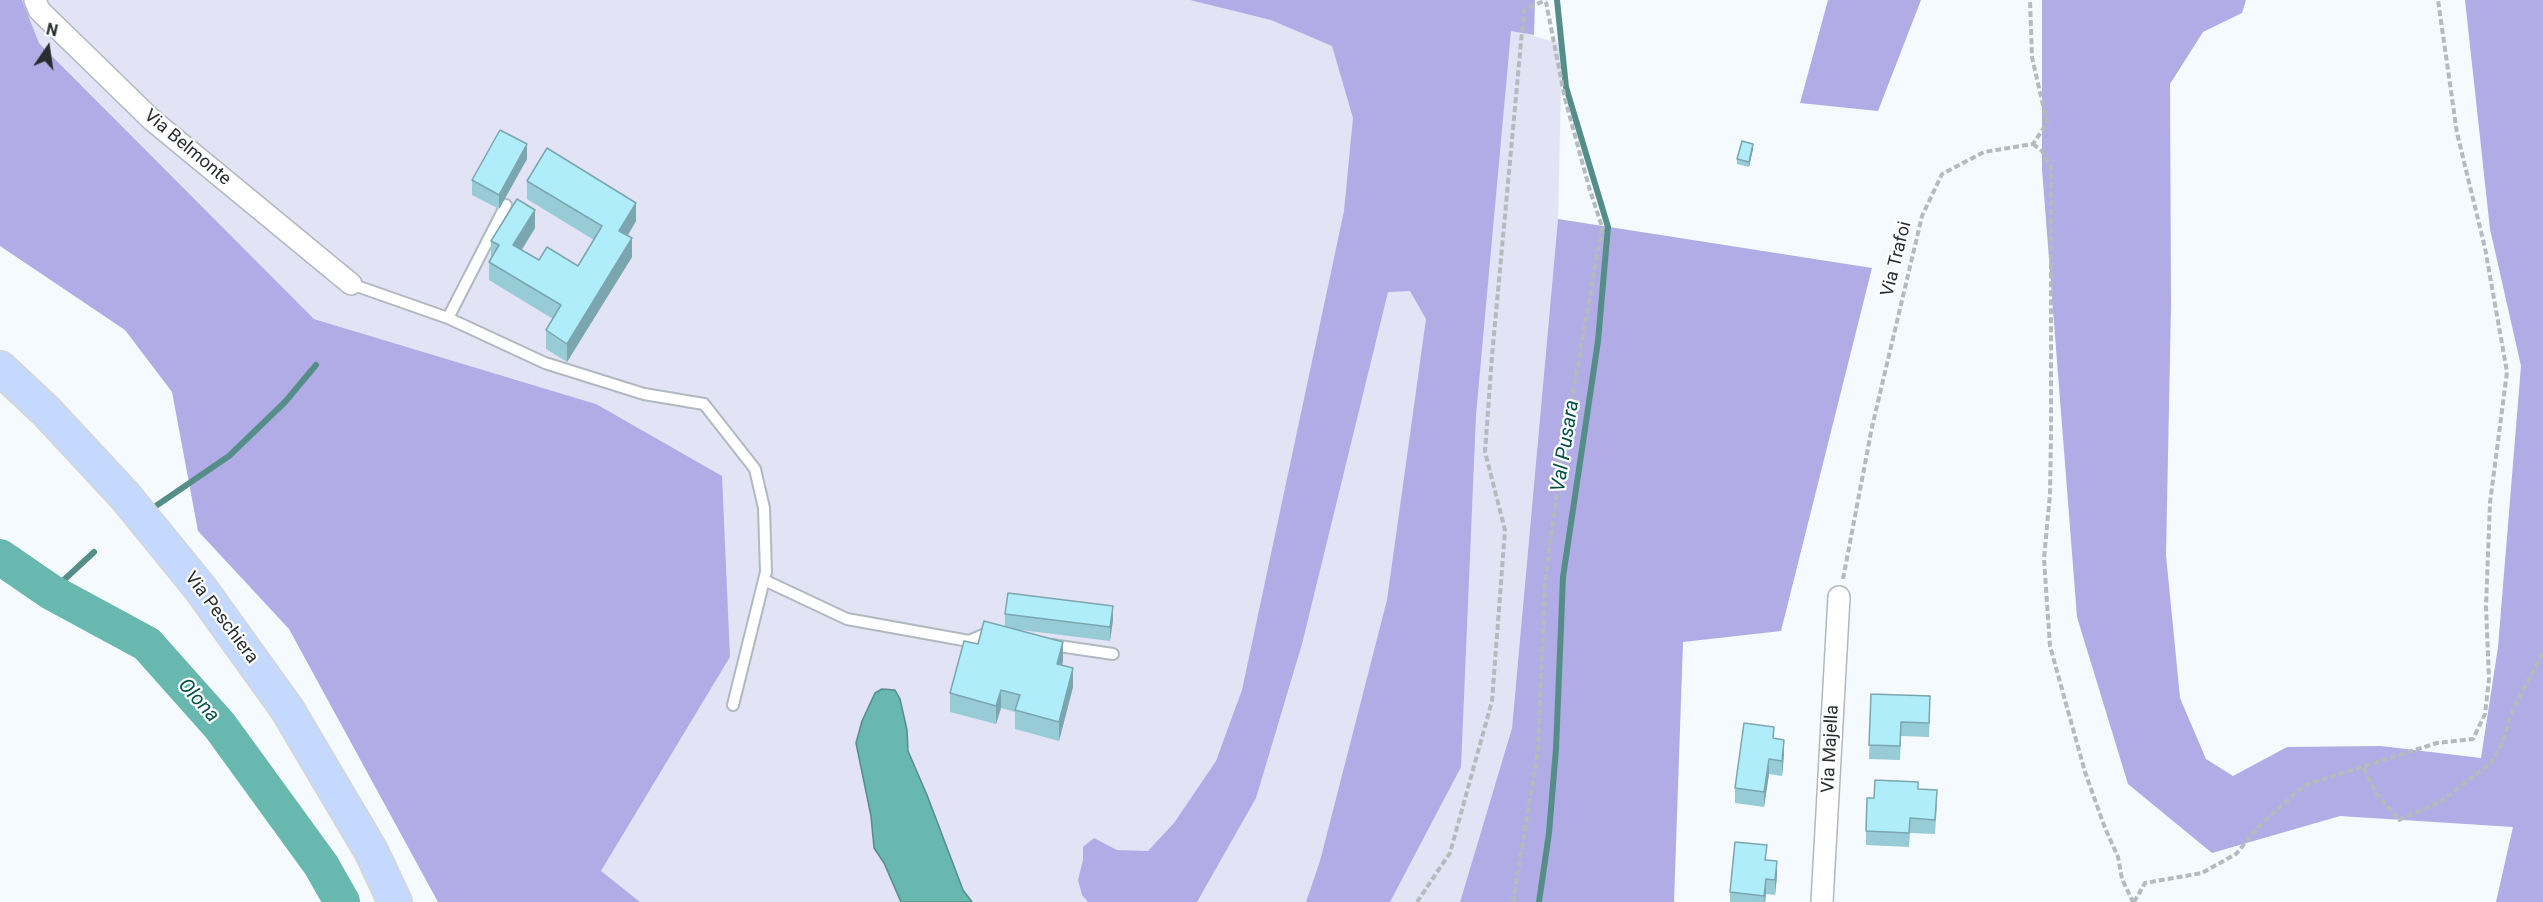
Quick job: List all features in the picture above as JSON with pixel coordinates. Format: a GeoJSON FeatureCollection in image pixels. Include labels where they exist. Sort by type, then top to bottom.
{"type":"FeatureCollection","features":[{"type":"Feature","properties":{"kind":"main road","name":"Via Peschiera"},"geometry":{"type":"LineString","coordinates":[[0,368],[46,411],[125,496],[200,588],[288,709],[371,851],[395,902]]}},
{"type":"Feature","properties":{"kind":"street","name":"Via Belmonte"},"geometry":{"type":"LineString","coordinates":[[35,0],[39,10],[152,120],[351,284]]}},
{"type":"Feature","properties":{"kind":"street","name":"Via Majella"},"geometry":{"type":"LineString","coordinates":[[1822,902],[1839,597]]}},
{"type":"Feature","properties":{"kind":"lane"},"geometry":{"type":"LineString","coordinates":[[448,318],[506,205]]}},
{"type":"Feature","properties":{"kind":"lane"},"geometry":{"type":"LineString","coordinates":[[351,284],[448,318],[545,363],[644,394],[704,404],[755,469],[764,508],[766,572],[733,705]]}},
{"type":"Feature","properties":{"kind":"lane"},"geometry":{"type":"LineString","coordinates":[[764,580],[847,619],[969,641],[985,634],[1008,638]]}},
{"type":"Feature","properties":{"kind":"lane"},"geometry":{"type":"LineString","coordinates":[[1043,643],[1113,654]]}},
{"type":"Feature","properties":{"kind":"path"},"geometry":{"type":"LineString","coordinates":[[2030,0],[2032,57],[2047,123],[2033,144],[2042,151],[2051,167],[2050,494],[2044,559],[2050,646],[2085,772],[2118,857],[2122,879],[2134,902]]}},
{"type":"Feature","properties":{"kind":"path"},"geometry":{"type":"LineString","coordinates":[[2134,902],[2145,883],[2202,873],[2236,854],[2261,824],[2305,785],[2437,743],[2473,739],[2485,714],[2489,679],[2486,606],[2490,503],[2507,372],[2485,248],[2457,133],[2438,0]]}},
{"type":"Feature","properties":{"kind":"path"},"geometry":{"type":"LineString","coordinates":[[1417,902],[1450,853],[1492,701],[1505,530],[1485,452],[1492,356],[1524,10],[1546,1],[1565,99],[1602,227],[1560,468],[1545,583],[1538,750],[1513,902]]}},
{"type":"Feature","properties":{"kind":"path","name":"Via Trafoi"},"geometry":{"type":"LineString","coordinates":[[1839,597],[1872,427],[1922,216],[1942,174],[1984,152],[2033,144]]}},
{"type":"Feature","properties":{"kind":"path"},"geometry":{"type":"LineString","coordinates":[[2364,768],[2376,793],[2399,820],[2439,802],[2491,763],[2502,744],[2513,709],[2543,653]]}},
{"type":"Feature","properties":{"kind":"shaded area"},"geometry":{"type":"Polygon","coordinates":[[[0,0],[22,0],[39,43],[314,319],[596,404],[722,476],[730,657],[601,871],[640,902],[438,902],[289,629],[198,531],[172,392],[125,330],[0,246],[0,0]]]}},
{"type":"Feature","properties":{"kind":"shaded area"},"geometry":{"type":"Polygon","coordinates":[[[22,0],[1407,0],[1562,44],[1558,219],[1512,728],[1460,902],[612,902],[601,871],[730,657],[596,404],[314,319],[39,43],[22,0]]]}},
{"type":"Feature","properties":{"kind":"shaded area"},"geometry":{"type":"Polygon","coordinates":[[[1190,0],[1535,0],[1534,35],[1511,31],[1476,415],[1461,767],[1390,902],[1306,902],[1320,861],[1387,600],[1426,319],[1410,291],[1388,292],[1302,644],[1256,798],[1197,902],[1088,902],[1082,895],[1078,880],[1083,860],[1083,847],[1094,838],[1117,850],[1148,851],[1174,823],[1216,761],[1242,690],[1344,211],[1353,118],[1332,46],[1271,20],[1190,0]]]}},
{"type":"Feature","properties":{"kind":"shaded area"},"geometry":{"type":"Polygon","coordinates":[[[1828,0],[1921,0],[1878,111],[1800,103],[1828,0]]]}},
{"type":"Feature","properties":{"kind":"shaded area"},"geometry":{"type":"Polygon","coordinates":[[[2042,0],[2246,0],[2242,13],[2203,32],[2170,84],[2171,305],[2166,555],[2180,698],[2206,759],[2233,776],[2287,747],[2381,746],[2481,758],[2498,647],[2521,366],[2490,229],[2465,0],[2543,0],[2543,902],[2496,902],[2513,827],[2340,816],[2212,853],[2128,784],[2077,617],[2042,169],[2042,0]]]}},
{"type":"Feature","properties":{"kind":"shaded area"},"geometry":{"type":"Polygon","coordinates":[[[1558,219],[1872,268],[1781,631],[1683,642],[1674,902],[1460,902],[1512,728],[1558,219]]]}},
{"type":"Feature","properties":{"kind":"shaded area"},"geometry":{"type":"Polygon","coordinates":[[[882,689],[895,690],[900,699],[907,730],[908,751],[963,890],[972,902],[901,902],[884,863],[874,848],[871,816],[856,743],[862,721],[875,693],[882,689]]]}},
{"type":"Feature","properties":{"kind":"building"},"geometry":{"type":"Polygon","coordinates":[[[500,130],[527,144],[499,195],[472,180],[500,130]]]}},
{"type":"Feature","properties":{"kind":"building"},"geometry":{"type":"Polygon","coordinates":[[[1742,141],[1753,144],[1749,162],[1737,159],[1742,141]]]}},
{"type":"Feature","properties":{"kind":"building"},"geometry":{"type":"Polygon","coordinates":[[[547,148],[636,203],[619,231],[632,238],[567,344],[546,330],[561,305],[489,262],[499,245],[491,241],[517,199],[535,210],[513,245],[539,260],[547,247],[578,266],[602,226],[527,181],[547,148]]]}},
{"type":"Feature","properties":{"kind":"building"},"geometry":{"type":"Polygon","coordinates":[[[1008,593],[1113,606],[1110,627],[1005,614],[1008,593]]]}},
{"type":"Feature","properties":{"kind":"building"},"geometry":{"type":"Polygon","coordinates":[[[984,621],[1063,642],[1057,664],[1073,668],[1059,722],[1015,710],[1020,695],[1001,690],[996,706],[950,693],[964,641],[978,644],[984,621]]]}},
{"type":"Feature","properties":{"kind":"building"},"geometry":{"type":"Polygon","coordinates":[[[1871,694],[1930,696],[1929,723],[1901,722],[1900,746],[1869,745],[1871,694]]]}},
{"type":"Feature","properties":{"kind":"building"},"geometry":{"type":"Polygon","coordinates":[[[1744,723],[1774,727],[1773,738],[1784,740],[1782,761],[1769,759],[1764,792],[1735,788],[1744,723]]]}},
{"type":"Feature","properties":{"kind":"building"},"geometry":{"type":"Polygon","coordinates":[[[1875,780],[1918,782],[1918,789],[1937,790],[1935,820],[1910,818],[1909,833],[1866,831],[1867,798],[1874,798],[1875,780]]]}},
{"type":"Feature","properties":{"kind":"building"},"geometry":{"type":"Polygon","coordinates":[[[1735,842],[1767,845],[1765,860],[1777,861],[1775,880],[1766,879],[1764,896],[1730,892],[1735,842]]]}},
{"type":"Feature","properties":{"kind":"waterway","name":"Val Pusara"},"geometry":{"type":"LineString","coordinates":[[1539,902],[1549,833],[1556,749],[1563,577],[1598,341],[1608,227],[1566,87],[1557,0]]}},
{"type":"Feature","properties":{"kind":"waterway"},"geometry":{"type":"LineString","coordinates":[[150,510],[229,456],[285,402],[316,365]]}},
{"type":"Feature","properties":{"kind":"waterway"},"geometry":{"type":"LineString","coordinates":[[51,592],[94,552]]}},
{"type":"Feature","properties":{"kind":"waterway","name":"Olona"},"geometry":{"type":"LineString","coordinates":[[0,557],[51,592],[147,644],[220,726],[321,865],[342,902]]}}]}
